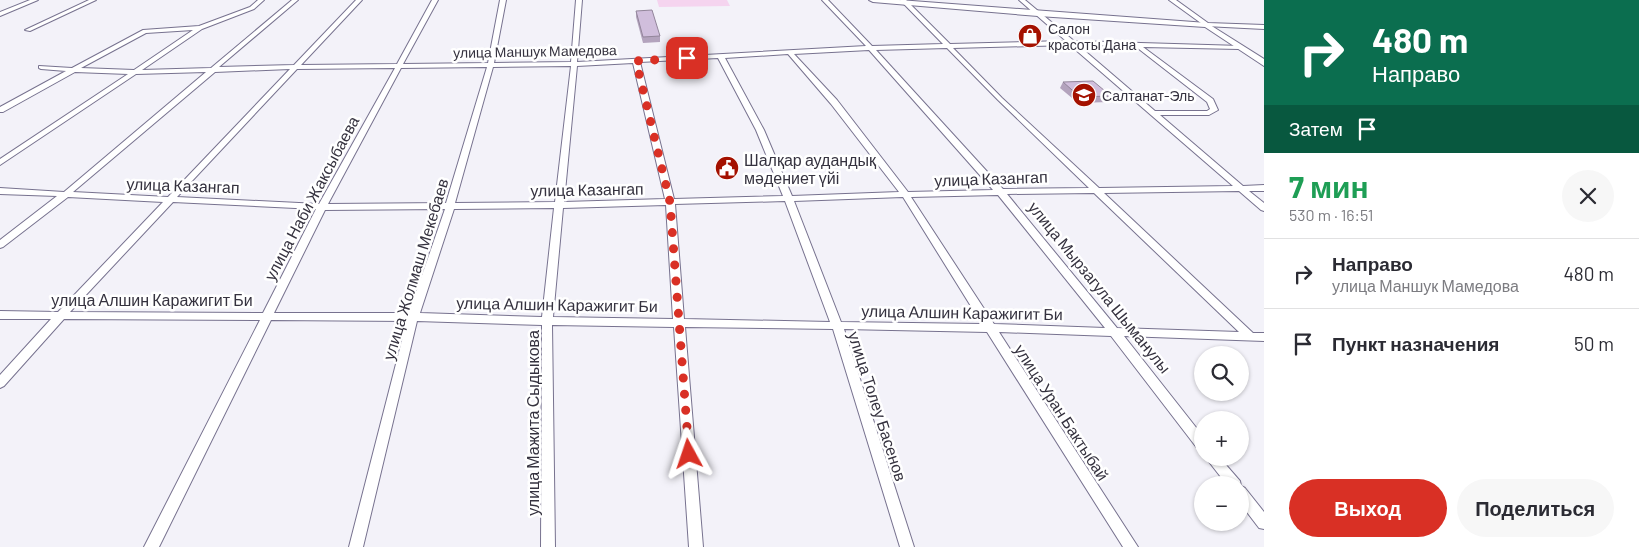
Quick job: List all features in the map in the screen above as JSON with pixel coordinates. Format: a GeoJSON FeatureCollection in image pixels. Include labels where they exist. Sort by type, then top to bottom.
{"type":"FeatureCollection","features":[{"type":"Feature","properties":{"kind":"main road"},"geometry":{"type":"LineString","coordinates":[[873,0],[904,1],[1038,14],[1207,25],[1264,63]]}},
{"type":"Feature","properties":{"kind":"street"},"geometry":{"type":"LineString","coordinates":[[0,14],[35,0]]}},
{"type":"Feature","properties":{"kind":"street"},"geometry":{"type":"LineString","coordinates":[[28,30],[92,0]]}},
{"type":"Feature","properties":{"kind":"street"},"geometry":{"type":"LineString","coordinates":[[0,163],[138,72],[200,28],[252,8],[261,0]]}},
{"type":"Feature","properties":{"kind":"street"},"geometry":{"type":"LineString","coordinates":[[0,245],[66,194],[295,0]]}},
{"type":"Feature","properties":{"kind":"street"},"geometry":{"type":"LineString","coordinates":[[0,383],[62,314],[359,0]]}},
{"type":"Feature","properties":{"kind":"street","name":"улица Наби Жаксыбаева"},"geometry":{"type":"LineString","coordinates":[[151,547],[322,207],[434,0]]}},
{"type":"Feature","properties":{"kind":"street","name":"улица Жолмаш Мекебаев"},"geometry":{"type":"LineString","coordinates":[[356,547],[413,317],[450,206],[491,64],[503,0]]}},
{"type":"Feature","properties":{"kind":"street","name":"улица Мажита Сыдыкова"},"geometry":{"type":"LineString","coordinates":[[548,547],[547,321],[574,64],[578,0]]}},
{"type":"Feature","properties":{"kind":"street","name":"улица Мырзагула Шыманулы"},"geometry":{"type":"LineString","coordinates":[[825,0],[1000,192],[1115,332],[1194,434]]}},
{"type":"Feature","properties":{"kind":"street"},"geometry":{"type":"LineString","coordinates":[[1022,0],[1264,208]]}},
{"type":"Feature","properties":{"kind":"street"},"geometry":{"type":"LineString","coordinates":[[1172,0],[1207,25],[1264,27]]}},
{"type":"Feature","properties":{"kind":"street"},"geometry":{"type":"LineString","coordinates":[[904,1],[1000,100],[1251,337]]}},
{"type":"Feature","properties":{"kind":"street"},"geometry":{"type":"LineString","coordinates":[[0,110],[145,31],[200,28]]}},
{"type":"Feature","properties":{"kind":"street","name":"улица Маншук Мамедова"},"geometry":{"type":"LineString","coordinates":[[41,67],[138,72],[295,67],[574,64],[870,48],[1071,43],[1240,47]]}},
{"type":"Feature","properties":{"kind":"street"},"geometry":{"type":"LineString","coordinates":[[1137,45],[1210,101],[1214,110],[1209,113],[1153,113]]}},
{"type":"Feature","properties":{"kind":"street","name":"улица Уран Бактыбай"},"geometry":{"type":"LineString","coordinates":[[790,52],[834,102],[906,196],[1131,547]]}},
{"type":"Feature","properties":{"kind":"street","name":"улица Толеу Басенов"},"geometry":{"type":"LineString","coordinates":[[721,57],[760,130],[789,199],[837,325],[907,547]]}},
{"type":"Feature","properties":{"kind":"street"},"geometry":{"type":"LineString","coordinates":[[636,61],[670,202],[696,547]]}},
{"type":"Feature","properties":{"kind":"street","name":"улица Казангап"},"geometry":{"type":"LineString","coordinates":[[0,191],[173,198],[322,207],[560,205],[1000,192],[1264,188]]}},
{"type":"Feature","properties":{"kind":"street","name":"улица Алшин Каражигит Би"},"geometry":{"type":"LineString","coordinates":[[0,315],[413,317],[991,328],[1264,337]]}},
{"type":"Feature","properties":{"kind":"street"},"geometry":{"type":"LineString","coordinates":[[1220,466],[1228,476]]}},
{"type":"Feature","properties":{"kind":"street"},"geometry":{"type":"LineString","coordinates":[[1249,503],[1264,522]]}},
{"type":"Feature","properties":{"kind":"shaded area"},"geometry":{"type":"Polygon","coordinates":[[[657,0],[727,0],[730,6],[659,7],[657,0]]]}},
{"type":"Feature","properties":{"kind":"building"},"geometry":{"type":"Polygon","coordinates":[[[652,10],[660,36],[643,37],[636,11],[652,10]]]}},
{"type":"Feature","properties":{"kind":"building"},"geometry":{"type":"Polygon","coordinates":[[[1093,81],[1111,96],[1080,97],[1063,82],[1093,81]]]}},
{"type":"Feature","properties":{"kind":"place","name":"Салон красоты Дана"},"geometry":{"type":"Point","coordinates":[1030,36]}},
{"type":"Feature","properties":{"kind":"place","name":"Салтанат-Эль"},"geometry":{"type":"Point","coordinates":[1084,95]}},
{"type":"Feature","properties":{"kind":"place","name":"Шалқар аудандық мәдениет үйі"},"geometry":{"type":"Point","coordinates":[727,168]}},
{"type":"Feature","properties":{"kind":"route"},"geometry":{"type":"LineString","coordinates":[[687,58],[636,61],[670,202],[689,454]]}}]}
